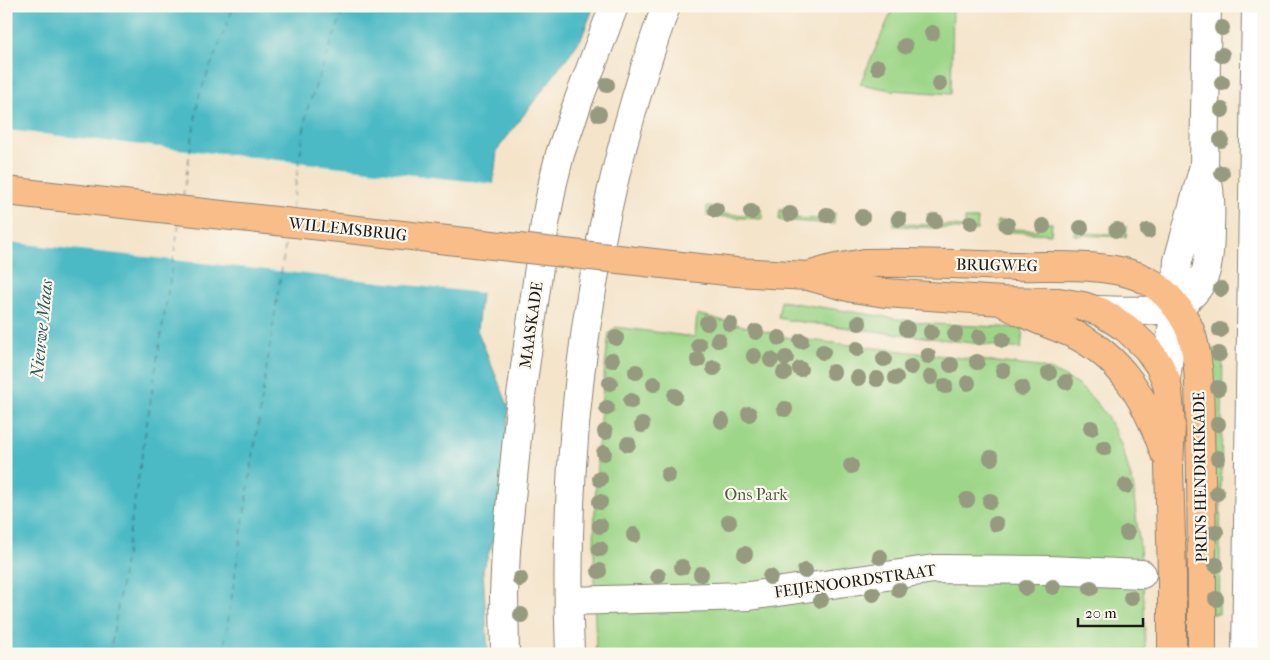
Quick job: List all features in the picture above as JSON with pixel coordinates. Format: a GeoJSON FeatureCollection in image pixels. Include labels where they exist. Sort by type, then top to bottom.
{"type":"FeatureCollection","features":[{"type":"Feature","properties":{"kind":"main road","name":"WILLEMSBRUG"},"geometry":{"type":"LineString","coordinates":[[6,191],[690,267]]}},
{"type":"Feature","properties":{"kind":"main road","name":"BRUGWEG"},"geometry":{"type":"LineString","coordinates":[[808,276],[853,264],[880,263],[1095,268],[1122,271],[1145,279],[1159,289],[1175,306]]}},
{"type":"Feature","properties":{"kind":"main road","name":"BRUGWEG"},"geometry":{"type":"LineString","coordinates":[[690,267],[808,276],[867,291],[1002,302],[1059,302],[1096,310]]}},
{"type":"Feature","properties":{"kind":"main road"},"geometry":{"type":"LineString","coordinates":[[1002,302],[1027,316],[1079,337],[1115,363],[1129,380],[1147,409],[1169,466]]}},
{"type":"Feature","properties":{"kind":"main road","name":"PRINS HENDRIKKADE"},"geometry":{"type":"LineString","coordinates":[[1175,306],[1190,331],[1198,375],[1201,474],[1202,654]]}},
{"type":"Feature","properties":{"kind":"main road","name":"PRINS HENDRIKKADE"},"geometry":{"type":"LineString","coordinates":[[1096,310],[1119,322],[1140,340],[1159,365],[1166,380],[1171,420],[1169,466],[1172,654]]}},
{"type":"Feature","properties":{"kind":"street","name":"MAASKADE"},"geometry":{"type":"LineString","coordinates":[[506,654],[504,595],[506,550],[521,396],[545,224],[560,154],[614,6]]}},
{"type":"Feature","properties":{"kind":"street"},"geometry":{"type":"LineString","coordinates":[[570,654],[570,504],[578,396],[590,295],[617,163],[645,67],[666,6]]}},
{"type":"Feature","properties":{"kind":"street","name":"PRINS HENDRIKKADE"},"geometry":{"type":"LineString","coordinates":[[1096,310],[1155,310],[1175,306],[1188,297],[1201,284],[1208,267],[1211,199],[1204,166],[1208,6]]}},
{"type":"Feature","properties":{"kind":"street"},"geometry":{"type":"LineString","coordinates":[[1246,654],[1256,6]]}},
{"type":"Feature","properties":{"kind":"street","name":"PRINS HENDRIKKADE"},"geometry":{"type":"LineString","coordinates":[[1166,380],[1175,306],[1178,261],[1204,166]]}},
{"type":"Feature","properties":{"kind":"street"},"geometry":{"type":"LineString","coordinates":[[1145,279],[1178,261]]}},
{"type":"Feature","properties":{"kind":"street","name":"FEIJENOORDSTRAAT"},"geometry":{"type":"LineString","coordinates":[[569,601],[755,595],[939,569],[1049,570],[1142,574]]}},
{"type":"Feature","properties":{"kind":"green space"},"geometry":{"type":"Polygon","coordinates":[[[894,6],[953,6],[951,94],[891,90],[860,84],[894,6]]]}},
{"type":"Feature","properties":{"kind":"green space"},"geometry":{"type":"Polygon","coordinates":[[[707,206],[721,207],[721,214],[746,215],[747,208],[762,209],[762,219],[707,216],[707,206]]]}},
{"type":"Feature","properties":{"kind":"green space"},"geometry":{"type":"Polygon","coordinates":[[[780,210],[796,211],[796,218],[821,219],[822,212],[835,213],[834,224],[779,220],[780,210]]]}},
{"type":"Feature","properties":{"kind":"green space"},"geometry":{"type":"Polygon","coordinates":[[[894,215],[905,216],[905,224],[929,225],[929,217],[940,218],[940,225],[965,227],[965,219],[978,219],[977,230],[894,226],[894,215]]]}},
{"type":"Feature","properties":{"kind":"green space"},"geometry":{"type":"Polygon","coordinates":[[[997,221],[1012,221],[1012,229],[1037,230],[1038,223],[1052,223],[1051,234],[996,231],[997,221]]]}},
{"type":"Feature","properties":{"kind":"green space"},"geometry":{"type":"Polygon","coordinates":[[[1075,224],[1085,225],[1085,233],[1111,234],[1111,226],[1127,227],[1126,237],[1074,235],[1075,224]]]}},
{"type":"Feature","properties":{"kind":"green space"},"geometry":{"type":"Polygon","coordinates":[[[781,301],[931,324],[1023,328],[1021,349],[778,318],[781,301]]]}},
{"type":"Feature","properties":{"kind":"green space","name":"Ons Park"},"geometry":{"type":"Polygon","coordinates":[[[697,314],[791,338],[1039,367],[1072,381],[1098,404],[1108,419],[1123,451],[1132,482],[1142,572],[1145,654],[594,654],[596,645],[594,528],[601,411],[609,333],[615,327],[695,337],[697,314]]]}},
{"type":"Feature","properties":{"kind":"green space"},"geometry":{"type":"Polygon","coordinates":[[[1211,349],[1223,349],[1219,614],[1211,614],[1213,411],[1211,349]]]}},
{"type":"Feature","properties":{"kind":"water","name":"Nieuwe Maas"},"geometry":{"type":"Polygon","coordinates":[[[6,6],[594,6],[581,39],[497,150],[477,330],[509,408],[500,519],[483,570],[488,654],[6,654],[6,6]]]}},
{"type":"Feature","properties":{"kind":"water"},"geometry":{"type":"Polygon","coordinates":[[[1258,427],[1264,427],[1264,654],[1254,654],[1258,427]]]}},
{"type":"Feature","properties":{"kind":"pier"},"geometry":{"type":"Polygon","coordinates":[[[6,130],[495,184],[483,293],[6,242],[6,130]]]}},
{"type":"Feature","properties":{"kind":"ferry route"},"geometry":{"type":"LineString","coordinates":[[183,196],[199,96],[234,6]]}},
{"type":"Feature","properties":{"kind":"ferry route"},"geometry":{"type":"LineString","coordinates":[[292,208],[307,110],[345,6]]}},
{"type":"Feature","properties":{"kind":"ferry route"},"geometry":{"type":"LineString","coordinates":[[110,654],[179,223]]}},
{"type":"Feature","properties":{"kind":"ferry route"},"geometry":{"type":"LineString","coordinates":[[223,654],[287,234]]}}]}
